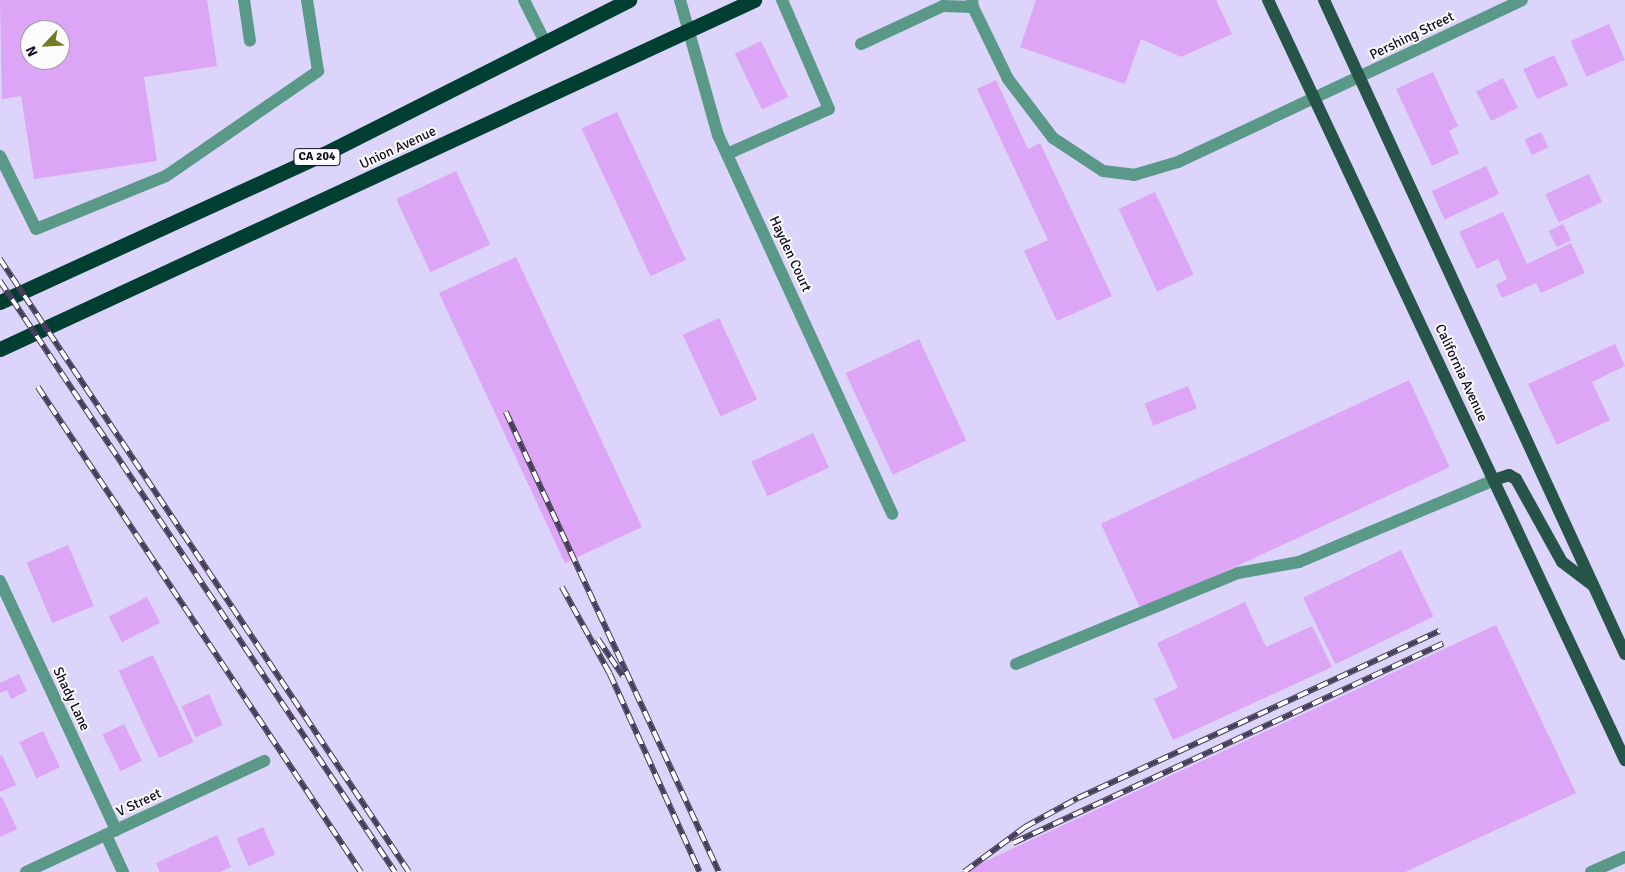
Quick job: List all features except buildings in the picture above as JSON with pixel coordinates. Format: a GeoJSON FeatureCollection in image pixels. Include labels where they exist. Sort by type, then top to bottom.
{"type":"FeatureCollection","features":[{"type":"Feature","properties":{"kind":"highway","name":"Union Avenue"},"geometry":{"type":"LineString","coordinates":[[0,302],[324,154],[629,0]]}},
{"type":"Feature","properties":{"kind":"highway","name":"Union Avenue"},"geometry":{"type":"LineString","coordinates":[[0,349],[754,0]]}},
{"type":"Feature","properties":{"kind":"main road","name":"California Avenue"},"geometry":{"type":"LineString","coordinates":[[1268,0],[1621,745],[1625,760]]}},
{"type":"Feature","properties":{"kind":"main road"},"geometry":{"type":"LineString","coordinates":[[1324,0],[1625,654]]}},
{"type":"Feature","properties":{"kind":"main road"},"geometry":{"type":"LineString","coordinates":[[1494,480],[1509,475],[1516,479],[1562,562],[1593,585]]}},
{"type":"Feature","properties":{"kind":"street"},"geometry":{"type":"LineString","coordinates":[[244,0],[250,42]]}},
{"type":"Feature","properties":{"kind":"street"},"geometry":{"type":"LineString","coordinates":[[0,156],[36,229],[166,176],[318,72],[307,0]]}},
{"type":"Feature","properties":{"kind":"street"},"geometry":{"type":"LineString","coordinates":[[524,0],[545,42]]}},
{"type":"Feature","properties":{"kind":"street","name":"Hayden Court"},"geometry":{"type":"LineString","coordinates":[[680,0],[707,103],[727,154],[892,514]]}},
{"type":"Feature","properties":{"kind":"street"},"geometry":{"type":"LineString","coordinates":[[727,154],[829,108],[782,0]]}},
{"type":"Feature","properties":{"kind":"street","name":"Pershing Street"},"geometry":{"type":"LineString","coordinates":[[972,3],[1008,79],[1053,138],[1103,172],[1134,175],[1178,162],[1522,0]]}},
{"type":"Feature","properties":{"kind":"street"},"geometry":{"type":"LineString","coordinates":[[861,44],[943,6],[972,3]]}},
{"type":"Feature","properties":{"kind":"street"},"geometry":{"type":"LineString","coordinates":[[1016,664],[1238,573],[1299,562],[1494,480]]}},
{"type":"Feature","properties":{"kind":"street","name":"Shady Lane"},"geometry":{"type":"LineString","coordinates":[[0,581],[111,832],[123,872]]}},
{"type":"Feature","properties":{"kind":"street","name":"V Street"},"geometry":{"type":"LineString","coordinates":[[26,872],[264,761]]}},
{"type":"Feature","properties":{"kind":"street"},"geometry":{"type":"LineString","coordinates":[[1591,872],[1625,857]]}},
{"type":"Feature","properties":{"kind":"railway"},"geometry":{"type":"LineString","coordinates":[[0,259],[409,872]]}},
{"type":"Feature","properties":{"kind":"railway"},"geometry":{"type":"LineString","coordinates":[[0,281],[395,872]]}},
{"type":"Feature","properties":{"kind":"railway"},"geometry":{"type":"LineString","coordinates":[[38,387],[361,872]]}},
{"type":"Feature","properties":{"kind":"railway"},"geometry":{"type":"LineString","coordinates":[[506,412],[719,872]]}},
{"type":"Feature","properties":{"kind":"railway"},"geometry":{"type":"LineString","coordinates":[[562,587],[610,674],[700,872]]}},
{"type":"Feature","properties":{"kind":"railway"},"geometry":{"type":"LineString","coordinates":[[964,872],[1025,827],[1078,798],[1439,631]]}},
{"type":"Feature","properties":{"kind":"railway"},"geometry":{"type":"LineString","coordinates":[[598,639],[623,676]]}},
{"type":"Feature","properties":{"kind":"railway"},"geometry":{"type":"LineString","coordinates":[[1013,843],[1443,643]]}}]}
